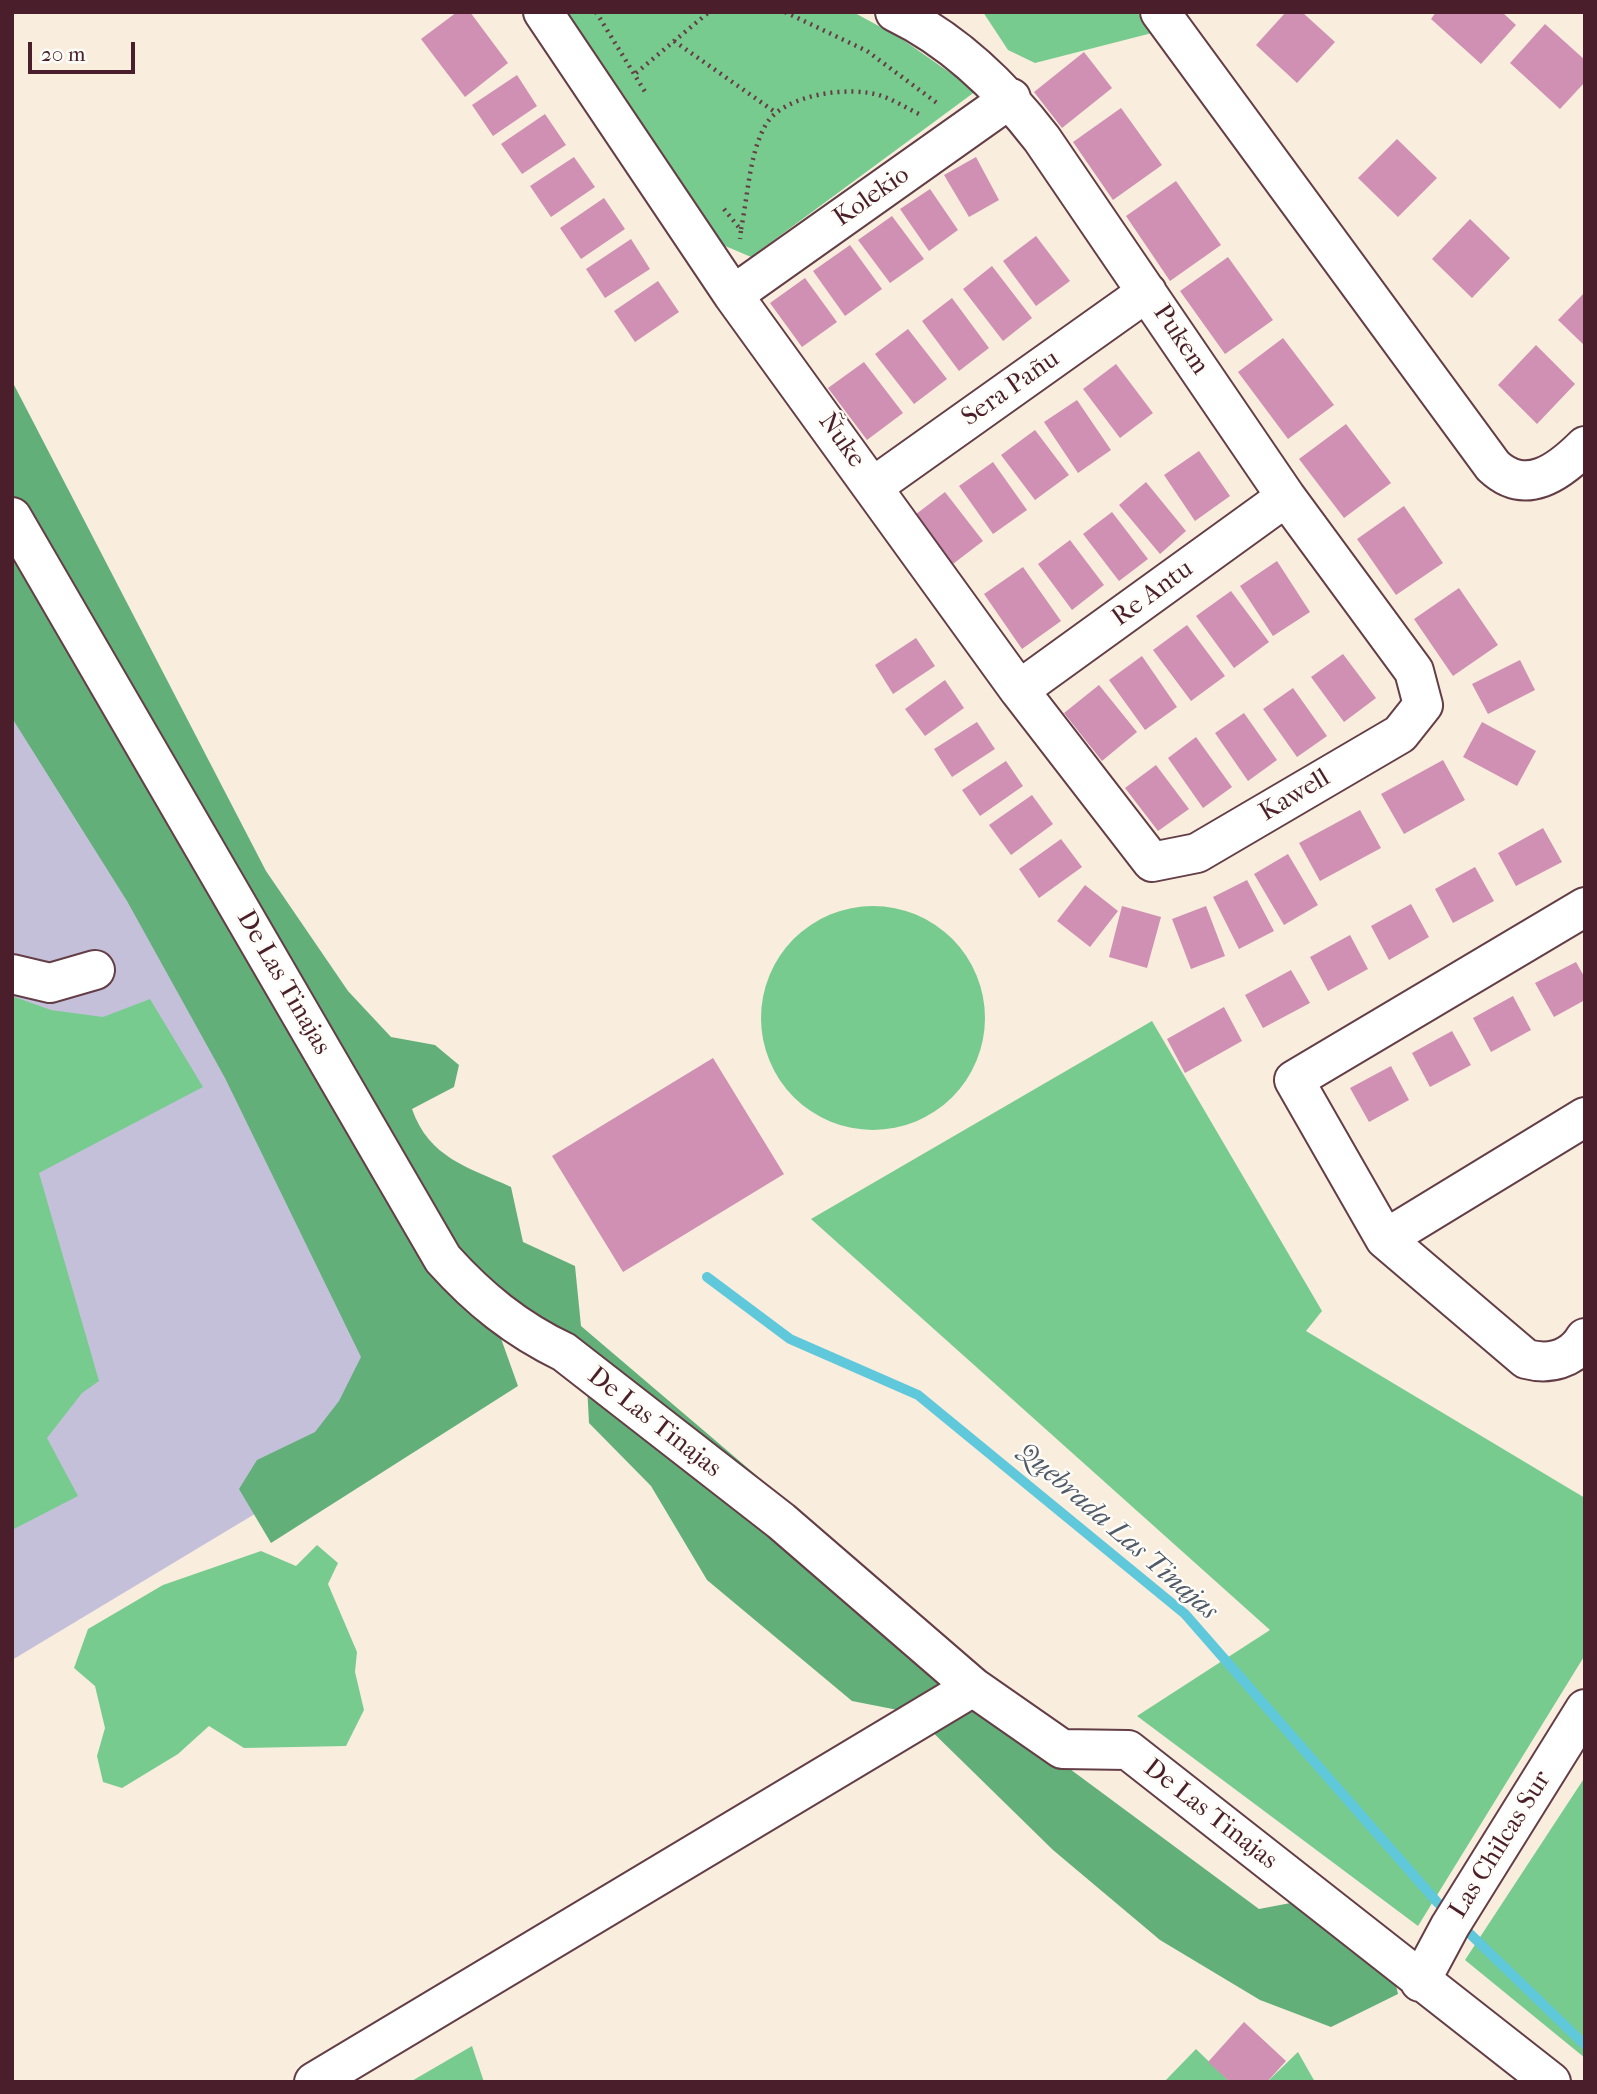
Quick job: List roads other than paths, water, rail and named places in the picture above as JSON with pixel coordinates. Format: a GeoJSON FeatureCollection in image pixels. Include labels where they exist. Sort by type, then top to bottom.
{"type":"FeatureCollection","features":[{"type":"Feature","properties":{"kind":"street","name":"Ñuke"},"geometry":{"type":"LineString","coordinates":[[543,12],[733,295],[874,486],[1019,690],[1152,862]]}},
{"type":"Feature","properties":{"kind":"street","name":"Pukem"},"geometry":{"type":"LineString","coordinates":[[895,12],[917,23],[961,54],[1010,98],[1147,292],[1286,497],[1414,671],[1423,705]]}},
{"type":"Feature","properties":{"kind":"street"},"geometry":{"type":"LineString","coordinates":[[1160,12],[1493,466],[1509,478],[1535,481],[1558,471],[1585,446]]}},
{"type":"Feature","properties":{"kind":"street","name":"Kolekio"},"geometry":{"type":"LineString","coordinates":[[733,295],[1010,98]]}},
{"type":"Feature","properties":{"kind":"street","name":"Sera Pañu"},"geometry":{"type":"LineString","coordinates":[[874,486],[1147,292]]}},
{"type":"Feature","properties":{"kind":"street","name":"Re Antu"},"geometry":{"type":"LineString","coordinates":[[1019,690],[1286,497]]}},
{"type":"Feature","properties":{"kind":"street","name":"De Las Tinajas"},"geometry":{"type":"LineString","coordinates":[[12,517],[443,1259],[462,1280],[523,1332],[564,1352],[781,1521],[973,1687],[1062,1749],[1128,1750],[1535,2076]]}},
{"type":"Feature","properties":{"kind":"street","name":"Kawell"},"geometry":{"type":"LineString","coordinates":[[1152,862],[1197,853],[1400,734],[1423,705]]}},
{"type":"Feature","properties":{"kind":"street"},"geometry":{"type":"LineString","coordinates":[[1585,907],[1294,1080],[1385,1239],[1525,1359],[1539,1362],[1563,1358],[1573,1352],[1585,1338]]}},
{"type":"Feature","properties":{"kind":"street"},"geometry":{"type":"LineString","coordinates":[[12,974],[50,983],[95,970]]}},
{"type":"Feature","properties":{"kind":"street"},"geometry":{"type":"LineString","coordinates":[[1385,1239],[1585,1118]]}},
{"type":"Feature","properties":{"kind":"street"},"geometry":{"type":"LineString","coordinates":[[314,2082],[973,1687]]}},
{"type":"Feature","properties":{"kind":"street","name":"Las Chilcas Sur"},"geometry":{"type":"LineString","coordinates":[[1420,1982],[1459,1912],[1585,1709]]}},
{"type":"Feature","properties":{"kind":"waterway","name":"Quebrada Las Tinajas"},"geometry":{"type":"LineString","coordinates":[[707,1277],[790,1339],[918,1395],[1185,1614],[1437,1902],[1585,2045]]}}]}
